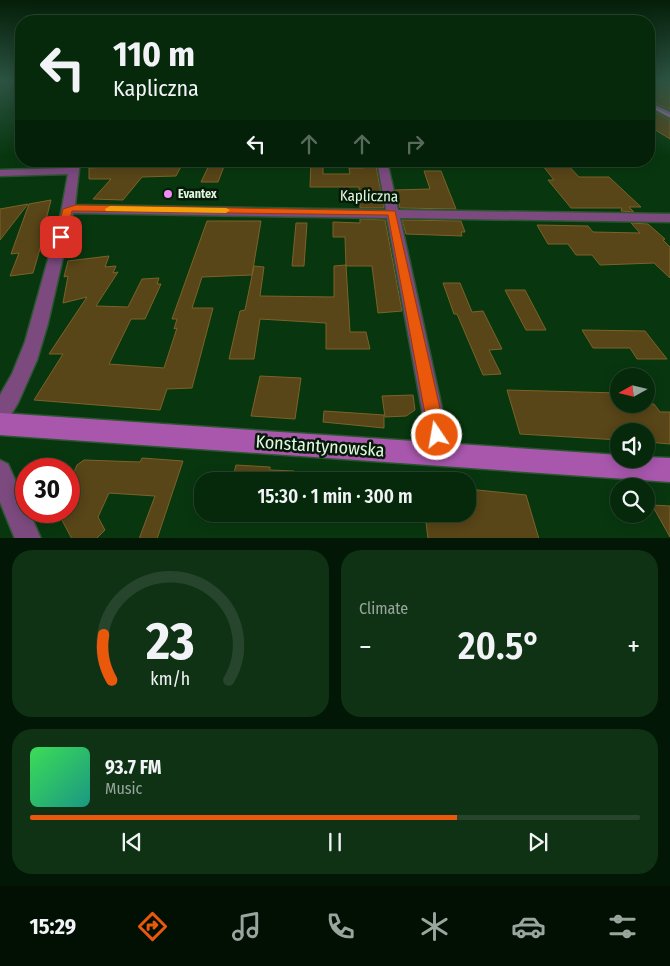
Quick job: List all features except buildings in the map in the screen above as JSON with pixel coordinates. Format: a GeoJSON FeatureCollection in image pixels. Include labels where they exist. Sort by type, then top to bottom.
{"type":"FeatureCollection","features":[{"type":"Feature","properties":{"kind":"street"},"geometry":{"type":"LineString","coordinates":[[655,107],[670,115]]}},
{"type":"Feature","properties":{"kind":"street"},"geometry":{"type":"LineString","coordinates":[[0,173],[64,167]]}},
{"type":"Feature","properties":{"kind":"street"},"geometry":{"type":"LineString","coordinates":[[0,414],[19,383],[31,355],[68,209],[75,167]]}},
{"type":"Feature","properties":{"kind":"street"},"geometry":{"type":"LineString","coordinates":[[383,167],[441,454]]}},
{"type":"Feature","properties":{"kind":"street","name":"Kapliczna"},"geometry":{"type":"LineString","coordinates":[[68,209],[670,218]]}},
{"type":"Feature","properties":{"kind":"street","name":"Konstantynowska"},"geometry":{"type":"LineString","coordinates":[[0,424],[670,470]]}},
{"type":"Feature","properties":{"kind":"street"},"geometry":{"type":"LineString","coordinates":[[0,472],[28,538]]}},
{"type":"Feature","properties":{"kind":"tram line"},"geometry":{"type":"LineString","coordinates":[[655,108],[670,116]]}},
{"type":"Feature","properties":{"kind":"slow traffic"},"geometry":{"type":"LineString","coordinates":[[110,209],[226,210]]}},
{"type":"Feature","properties":{"kind":"place","name":"Evantex"},"geometry":{"type":"Point","coordinates":[168,194]}},
{"type":"Feature","properties":{"kind":"route"},"geometry":{"type":"LineString","coordinates":[[61,237],[68,209],[76,208],[392,213],[437,435]]}}]}
